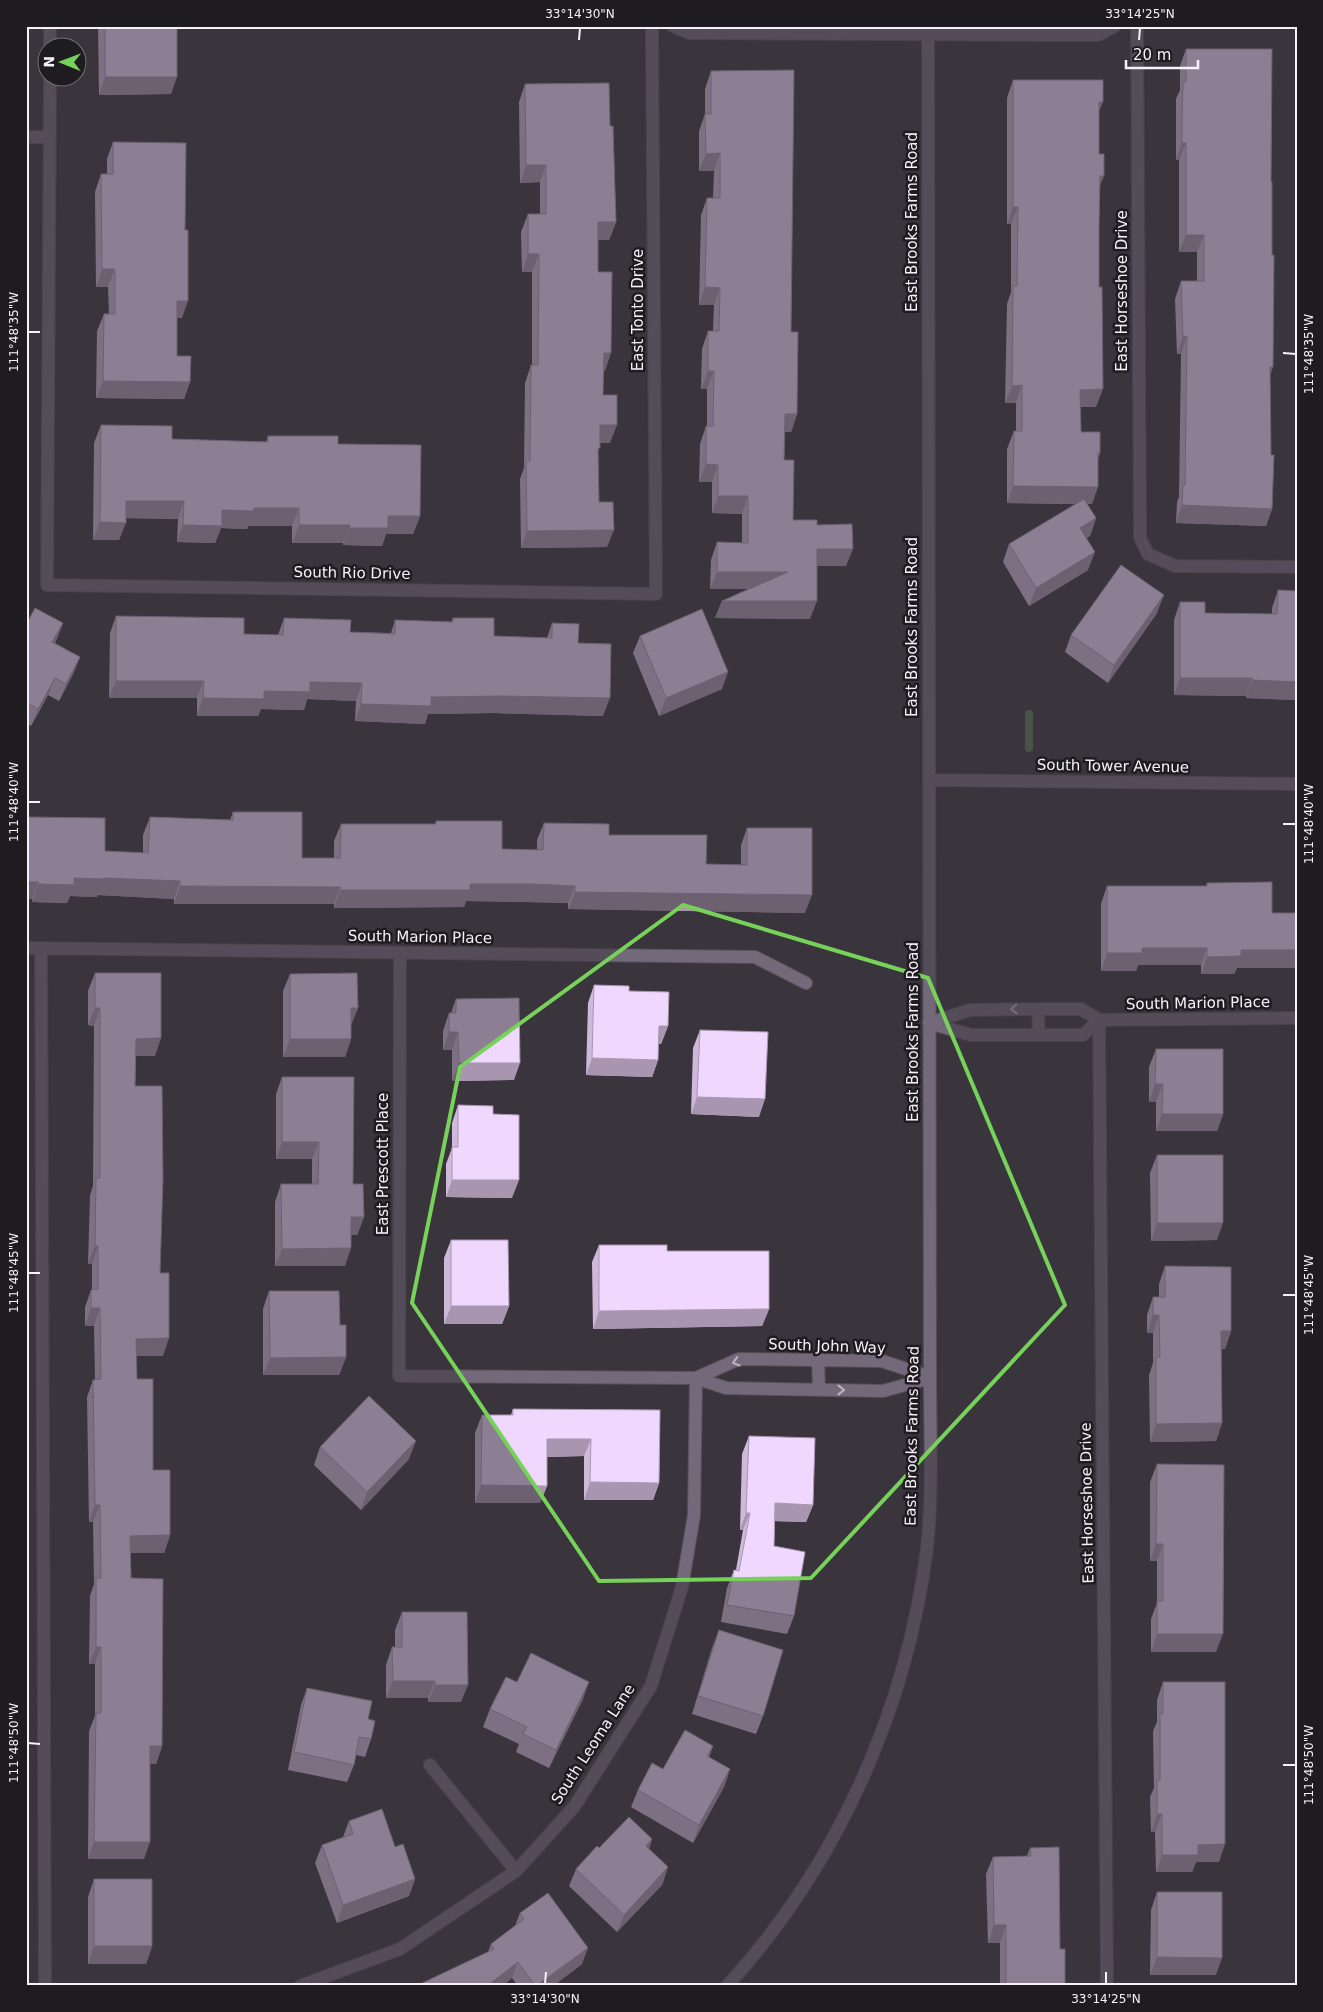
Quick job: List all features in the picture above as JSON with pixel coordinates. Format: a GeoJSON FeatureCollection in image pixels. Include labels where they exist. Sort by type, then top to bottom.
{"type":"FeatureCollection","features":[{"type":"Feature","properties":{"kind":"street","name":"East Tonto Drive"},"geometry":{"type":"LineString","coordinates":[[652,26],[656,594]]}},
{"type":"Feature","properties":{"kind":"street"},"geometry":{"type":"LineString","coordinates":[[673,26],[689,33],[786,30],[928,30],[1049,31],[1098,35],[1115,26]]}},
{"type":"Feature","properties":{"kind":"street","name":"East Horseshoe Drive"},"geometry":{"type":"LineString","coordinates":[[1137,26],[1140,538],[1148,554],[1175,566],[1297,567]]}},
{"type":"Feature","properties":{"kind":"street","name":"East Brooks Farms Road"},"geometry":{"type":"LineString","coordinates":[[727,1986],[746,1965],[789,1909],[850,1807],[874,1752],[897,1685],[916,1612],[927,1547],[930,1378],[928,30]]}},
{"type":"Feature","properties":{"kind":"street"},"geometry":{"type":"LineString","coordinates":[[26,137],[49,137],[50,88]]}},
{"type":"Feature","properties":{"kind":"street","name":"South Rio Drive"},"geometry":{"type":"LineString","coordinates":[[49,137],[47,585],[656,594]]}},
{"type":"Feature","properties":{"kind":"street","name":"South Tower Avenue"},"geometry":{"type":"LineString","coordinates":[[929,780],[1297,784]]}},
{"type":"Feature","properties":{"kind":"street","name":"South Marion Place"},"geometry":{"type":"LineString","coordinates":[[26,948],[755,957],[806,983]]}},
{"type":"Feature","properties":{"kind":"street"},"geometry":{"type":"LineString","coordinates":[[41,948],[45,1986]]}},
{"type":"Feature","properties":{"kind":"street","name":"East Prescott Place"},"geometry":{"type":"LineString","coordinates":[[399,1376],[400,953]]}},
{"type":"Feature","properties":{"kind":"street"},"geometry":{"type":"LineString","coordinates":[[1038,1009],[1039,1035]]}},
{"type":"Feature","properties":{"kind":"street","name":"South Marion Place"},"geometry":{"type":"LineString","coordinates":[[929,1023],[970,1010],[1038,1009],[1081,1009],[1099,1020],[1297,1018]]}},
{"type":"Feature","properties":{"kind":"street"},"geometry":{"type":"LineString","coordinates":[[929,1023],[971,1035],[1083,1035],[1099,1020]]}},
{"type":"Feature","properties":{"kind":"street","name":"East Horseshoe Drive"},"geometry":{"type":"LineString","coordinates":[[1099,1020],[1107,1986]]}},
{"type":"Feature","properties":{"kind":"street","name":"South John Way"},"geometry":{"type":"LineString","coordinates":[[696,1378],[739,1359],[882,1361],[930,1378]]}},
{"type":"Feature","properties":{"kind":"street"},"geometry":{"type":"LineString","coordinates":[[818,1360],[819,1390]]}},
{"type":"Feature","properties":{"kind":"street","name":"South John Way"},"geometry":{"type":"LineString","coordinates":[[399,1376],[696,1378],[726,1388],[883,1391],[930,1378]]}},
{"type":"Feature","properties":{"kind":"street","name":"South Leoma Lane"},"geometry":{"type":"LineString","coordinates":[[300,1986],[400,1949],[516,1871],[574,1807],[651,1686],[682,1587],[694,1515],[696,1378]]}},
{"type":"Feature","properties":{"kind":"street"},"geometry":{"type":"LineString","coordinates":[[430,1765],[516,1871]]}},
{"type":"Feature","properties":{"kind":"highlighted area"},"geometry":{"type":"Polygon","coordinates":[[[683,905],[928,978],[1065,1305],[811,1578],[599,1581],[412,1303],[460,1067],[683,905]]]}},
{"type":"Feature","properties":{"kind":"building"},"geometry":{"type":"Polygon","coordinates":[[[105,26],[177,26],[177,77],[105,77],[105,26]]]}},
{"type":"Feature","properties":{"kind":"building"},"geometry":{"type":"Polygon","coordinates":[[[1186,49],[1272,49],[1271,182],[1272,255],[1274,255],[1273,367],[1270,367],[1271,455],[1274,455],[1272,509],[1182,505],[1183,485],[1185,485],[1187,336],[1183,337],[1181,281],[1204,281],[1204,235],[1186,235],[1186,143],[1182,143],[1182,122],[1183,82],[1186,82],[1186,49]]]}},
{"type":"Feature","properties":{"kind":"building"},"geometry":{"type":"Polygon","coordinates":[[[794,70],[791,332],[798,332],[797,414],[785,414],[784,460],[794,460],[793,520],[817,520],[817,525],[852,524],[853,549],[817,549],[817,601],[722,601],[788,572],[717,572],[717,542],[748,543],[748,496],[718,496],[718,465],[706,464],[706,426],[713,426],[714,371],[708,371],[708,331],[719,331],[720,288],[705,287],[707,198],[720,198],[720,153],[706,154],[705,114],[711,114],[711,71],[794,70]]]}},
{"type":"Feature","properties":{"kind":"building"},"geometry":{"type":"Polygon","coordinates":[[[1013,80],[1103,80],[1103,102],[1099,102],[1099,154],[1104,154],[1104,176],[1100,176],[1099,287],[1102,287],[1103,389],[1080,390],[1081,432],[1100,432],[1098,487],[1013,486],[1014,431],[1022,431],[1022,385],[1012,386],[1013,286],[1017,286],[1018,207],[1013,207],[1013,80]]]}},
{"type":"Feature","properties":{"kind":"building"},"geometry":{"type":"Polygon","coordinates":[[[609,83],[610,126],[613,126],[616,222],[598,222],[598,272],[612,272],[611,353],[604,353],[603,395],[617,395],[617,425],[600,425],[600,448],[598,448],[599,502],[613,502],[614,530],[527,531],[526,461],[530,461],[531,365],[538,365],[539,254],[528,254],[528,214],[546,214],[546,165],[526,165],[525,84],[609,83]]]}},
{"type":"Feature","properties":{"kind":"building"},"geometry":{"type":"Polygon","coordinates":[[[113,142],[186,143],[185,230],[188,230],[188,301],[177,301],[177,356],[191,356],[190,382],[103,381],[104,314],[115,314],[115,269],[102,269],[101,174],[113,174],[113,142]]]}},
{"type":"Feature","properties":{"kind":"building"},"geometry":{"type":"Polygon","coordinates":[[[101,425],[172,426],[172,439],[268,442],[268,436],[338,436],[338,444],[421,445],[420,516],[388,516],[388,528],[349,528],[350,525],[299,525],[299,508],[254,508],[253,511],[222,510],[222,526],[183,525],[184,501],[126,501],[126,523],[100,522],[101,425]]]}},
{"type":"Feature","properties":{"kind":"building"},"geometry":{"type":"Polygon","coordinates":[[[1084,499],[1096,518],[1080,528],[1095,552],[1036,588],[1009,544],[1084,499]]]}},
{"type":"Feature","properties":{"kind":"building"},"geometry":{"type":"Polygon","coordinates":[[[1121,565],[1164,595],[1114,665],[1071,635],[1121,565]]]}},
{"type":"Feature","properties":{"kind":"building"},"geometry":{"type":"Polygon","coordinates":[[[1278,590],[1297,591],[1297,682],[1252,680],[1252,678],[1180,678],[1180,602],[1205,602],[1205,613],[1277,614],[1278,590]]]}},
{"type":"Feature","properties":{"kind":"building"},"geometry":{"type":"Polygon","coordinates":[[[35,608],[63,623],[52,642],[80,657],[66,684],[55,678],[38,709],[26,702],[26,620],[28,621],[35,608]]]}},
{"type":"Feature","properties":{"kind":"building"},"geometry":{"type":"Polygon","coordinates":[[[702,609],[728,672],[666,698],[640,636],[702,609]]]}},
{"type":"Feature","properties":{"kind":"building"},"geometry":{"type":"Polygon","coordinates":[[[116,616],[244,618],[244,634],[283,635],[284,618],[351,620],[350,632],[395,634],[395,620],[453,622],[453,618],[494,618],[494,636],[552,638],[552,623],[579,624],[578,643],[611,644],[610,698],[431,697],[431,706],[361,704],[362,683],[310,682],[310,692],[264,691],[264,699],[203,698],[204,681],[116,681],[116,616]]]}},
{"type":"Feature","properties":{"kind":"building"},"geometry":{"type":"Polygon","coordinates":[[[233,812],[302,812],[302,858],[340,858],[341,824],[436,824],[436,821],[502,821],[502,849],[543,850],[544,823],[609,824],[609,835],[707,835],[706,864],[747,865],[747,828],[812,828],[812,895],[575,892],[575,886],[533,884],[470,884],[470,890],[340,890],[340,887],[180,886],[180,881],[104,878],[74,878],[74,885],[26,882],[26,817],[105,818],[105,851],[148,853],[150,817],[233,820],[233,812]]]}},
{"type":"Feature","properties":{"kind":"building"},"geometry":{"type":"Polygon","coordinates":[[[1272,882],[1272,913],[1297,913],[1297,950],[1241,950],[1241,956],[1207,957],[1207,948],[1142,948],[1142,953],[1107,953],[1107,886],[1207,886],[1207,883],[1272,882]]]}},
{"type":"Feature","properties":{"kind":"building"},"geometry":{"type":"Polygon","coordinates":[[[95,973],[161,973],[161,1038],[136,1039],[135,1086],[162,1086],[163,1179],[160,1273],[169,1273],[169,1338],[136,1339],[137,1379],[153,1379],[153,1470],[170,1470],[170,1535],[130,1536],[131,1578],[163,1579],[162,1746],[150,1746],[150,1842],[94,1842],[96,1713],[101,1713],[101,1647],[96,1647],[96,1578],[101,1578],[100,1505],[95,1505],[93,1380],[101,1379],[100,1308],[91,1308],[91,1290],[98,1289],[98,1246],[95,1246],[96,1178],[100,1178],[100,1008],[95,1008],[95,973]]]}},
{"type":"Feature","properties":{"kind":"building"},"geometry":{"type":"Polygon","coordinates":[[[357,973],[358,1008],[351,1008],[351,1039],[290,1039],[290,974],[357,973]]]}},
{"type":"Feature","properties":{"kind":"building"},"geometry":{"type":"Polygon","coordinates":[[[594,985],[629,986],[629,991],[669,992],[668,1026],[659,1026],[658,1060],[592,1058],[594,985]]]}},
{"type":"Feature","properties":{"kind":"building"},"geometry":{"type":"Polygon","coordinates":[[[519,998],[520,1063],[459,1063],[458,1032],[449,1032],[449,1013],[456,1013],[456,999],[519,998]]]}},
{"type":"Feature","properties":{"kind":"building"},"geometry":{"type":"Polygon","coordinates":[[[700,1030],[768,1032],[765,1099],[697,1097],[700,1030]]]}},
{"type":"Feature","properties":{"kind":"building"},"geometry":{"type":"Polygon","coordinates":[[[1156,1049],[1223,1049],[1223,1114],[1162,1114],[1163,1084],[1155,1084],[1156,1049]]]}},
{"type":"Feature","properties":{"kind":"building"},"geometry":{"type":"Polygon","coordinates":[[[282,1077],[354,1077],[353,1184],[363,1184],[364,1217],[351,1217],[351,1248],[282,1249],[281,1184],[318,1184],[319,1142],[282,1142],[282,1077]]]}},
{"type":"Feature","properties":{"kind":"building"},"geometry":{"type":"Polygon","coordinates":[[[458,1105],[493,1106],[493,1114],[519,1115],[519,1180],[452,1180],[452,1147],[458,1147],[458,1105]]]}},
{"type":"Feature","properties":{"kind":"building"},"geometry":{"type":"Polygon","coordinates":[[[1157,1155],[1223,1155],[1223,1223],[1157,1223],[1157,1155]]]}},
{"type":"Feature","properties":{"kind":"building"},"geometry":{"type":"Polygon","coordinates":[[[451,1240],[508,1240],[509,1306],[451,1306],[451,1240]]]}},
{"type":"Feature","properties":{"kind":"building"},"geometry":{"type":"Polygon","coordinates":[[[599,1245],[667,1245],[667,1251],[769,1251],[769,1309],[599,1311],[599,1245]]]}},
{"type":"Feature","properties":{"kind":"building"},"geometry":{"type":"Polygon","coordinates":[[[1165,1266],[1231,1267],[1231,1331],[1221,1331],[1222,1423],[1156,1424],[1156,1357],[1160,1357],[1159,1315],[1153,1315],[1153,1297],[1165,1297],[1165,1266]]]}},
{"type":"Feature","properties":{"kind":"building"},"geometry":{"type":"Polygon","coordinates":[[[269,1291],[339,1291],[340,1325],[346,1325],[346,1357],[270,1358],[269,1291]]]}},
{"type":"Feature","properties":{"kind":"building"},"geometry":{"type":"Polygon","coordinates":[[[369,1396],[416,1441],[367,1492],[320,1447],[369,1396]]]}},
{"type":"Feature","properties":{"kind":"building"},"geometry":{"type":"Polygon","coordinates":[[[513,1409],[660,1410],[659,1483],[590,1482],[591,1439],[547,1439],[547,1486],[481,1485],[482,1415],[513,1415],[513,1409]]]}},
{"type":"Feature","properties":{"kind":"building"},"geometry":{"type":"Polygon","coordinates":[[[749,1436],[815,1438],[813,1505],[775,1503],[774,1546],[805,1552],[794,1616],[727,1605],[734,1570],[739,1571],[750,1513],[746,1513],[749,1436]]]}},
{"type":"Feature","properties":{"kind":"building"},"geometry":{"type":"Polygon","coordinates":[[[1157,1464],[1224,1465],[1223,1634],[1157,1634],[1157,1601],[1163,1601],[1163,1544],[1156,1544],[1157,1464]]]}},
{"type":"Feature","properties":{"kind":"building"},"geometry":{"type":"Polygon","coordinates":[[[402,1612],[467,1612],[468,1685],[435,1685],[435,1681],[393,1681],[392,1647],[402,1647],[402,1612]]]}},
{"type":"Feature","properties":{"kind":"building"},"geometry":{"type":"Polygon","coordinates":[[[719,1630],[783,1650],[763,1716],[698,1696],[719,1630]]]}},
{"type":"Feature","properties":{"kind":"building"},"geometry":{"type":"Polygon","coordinates":[[[531,1653],[589,1682],[556,1750],[523,1734],[527,1727],[490,1709],[506,1677],[517,1682],[531,1653]]]}},
{"type":"Feature","properties":{"kind":"building"},"geometry":{"type":"Polygon","coordinates":[[[1163,1682],[1225,1682],[1225,1844],[1198,1845],[1198,1855],[1162,1855],[1162,1814],[1157,1814],[1157,1780],[1160,1780],[1160,1714],[1163,1714],[1163,1682]]]}},
{"type":"Feature","properties":{"kind":"building"},"geometry":{"type":"Polygon","coordinates":[[[307,1688],[372,1701],[368,1719],[375,1721],[371,1739],[359,1737],[354,1765],[294,1752],[307,1688]]]}},
{"type":"Feature","properties":{"kind":"building"},"geometry":{"type":"Polygon","coordinates":[[[685,1730],[713,1746],[707,1756],[730,1769],[699,1825],[638,1790],[652,1763],[663,1769],[685,1730]]]}},
{"type":"Feature","properties":{"kind":"building"},"geometry":{"type":"Polygon","coordinates":[[[382,1809],[395,1847],[403,1844],[415,1879],[343,1905],[322,1845],[353,1834],[349,1821],[382,1809]]]}},
{"type":"Feature","properties":{"kind":"building"},"geometry":{"type":"Polygon","coordinates":[[[629,1817],[652,1839],[646,1846],[668,1867],[624,1915],[576,1869],[597,1846],[599,1848],[629,1817]]]}},
{"type":"Feature","properties":{"kind":"building"},"geometry":{"type":"Polygon","coordinates":[[[1059,1847],[1060,1949],[1065,1949],[1065,1986],[1006,1986],[1006,1925],[994,1925],[993,1857],[1031,1856],[1030,1848],[1059,1847]]]}},
{"type":"Feature","properties":{"kind":"building"},"geometry":{"type":"Polygon","coordinates":[[[94,1879],[152,1879],[152,1946],[94,1946],[94,1879]]]}},
{"type":"Feature","properties":{"kind":"building"},"geometry":{"type":"Polygon","coordinates":[[[1157,1892],[1222,1892],[1222,1958],[1157,1957],[1157,1892]]]}},
{"type":"Feature","properties":{"kind":"building"},"geometry":{"type":"Polygon","coordinates":[[[548,1893],[588,1948],[536,1986],[518,1962],[487,1986],[416,1986],[494,1949],[491,1944],[524,1919],[520,1913],[548,1893]]]}},
{"type":"Feature","properties":{"kind":"waterway"},"geometry":{"type":"LineString","coordinates":[[1029,714],[1029,748]]}}]}
